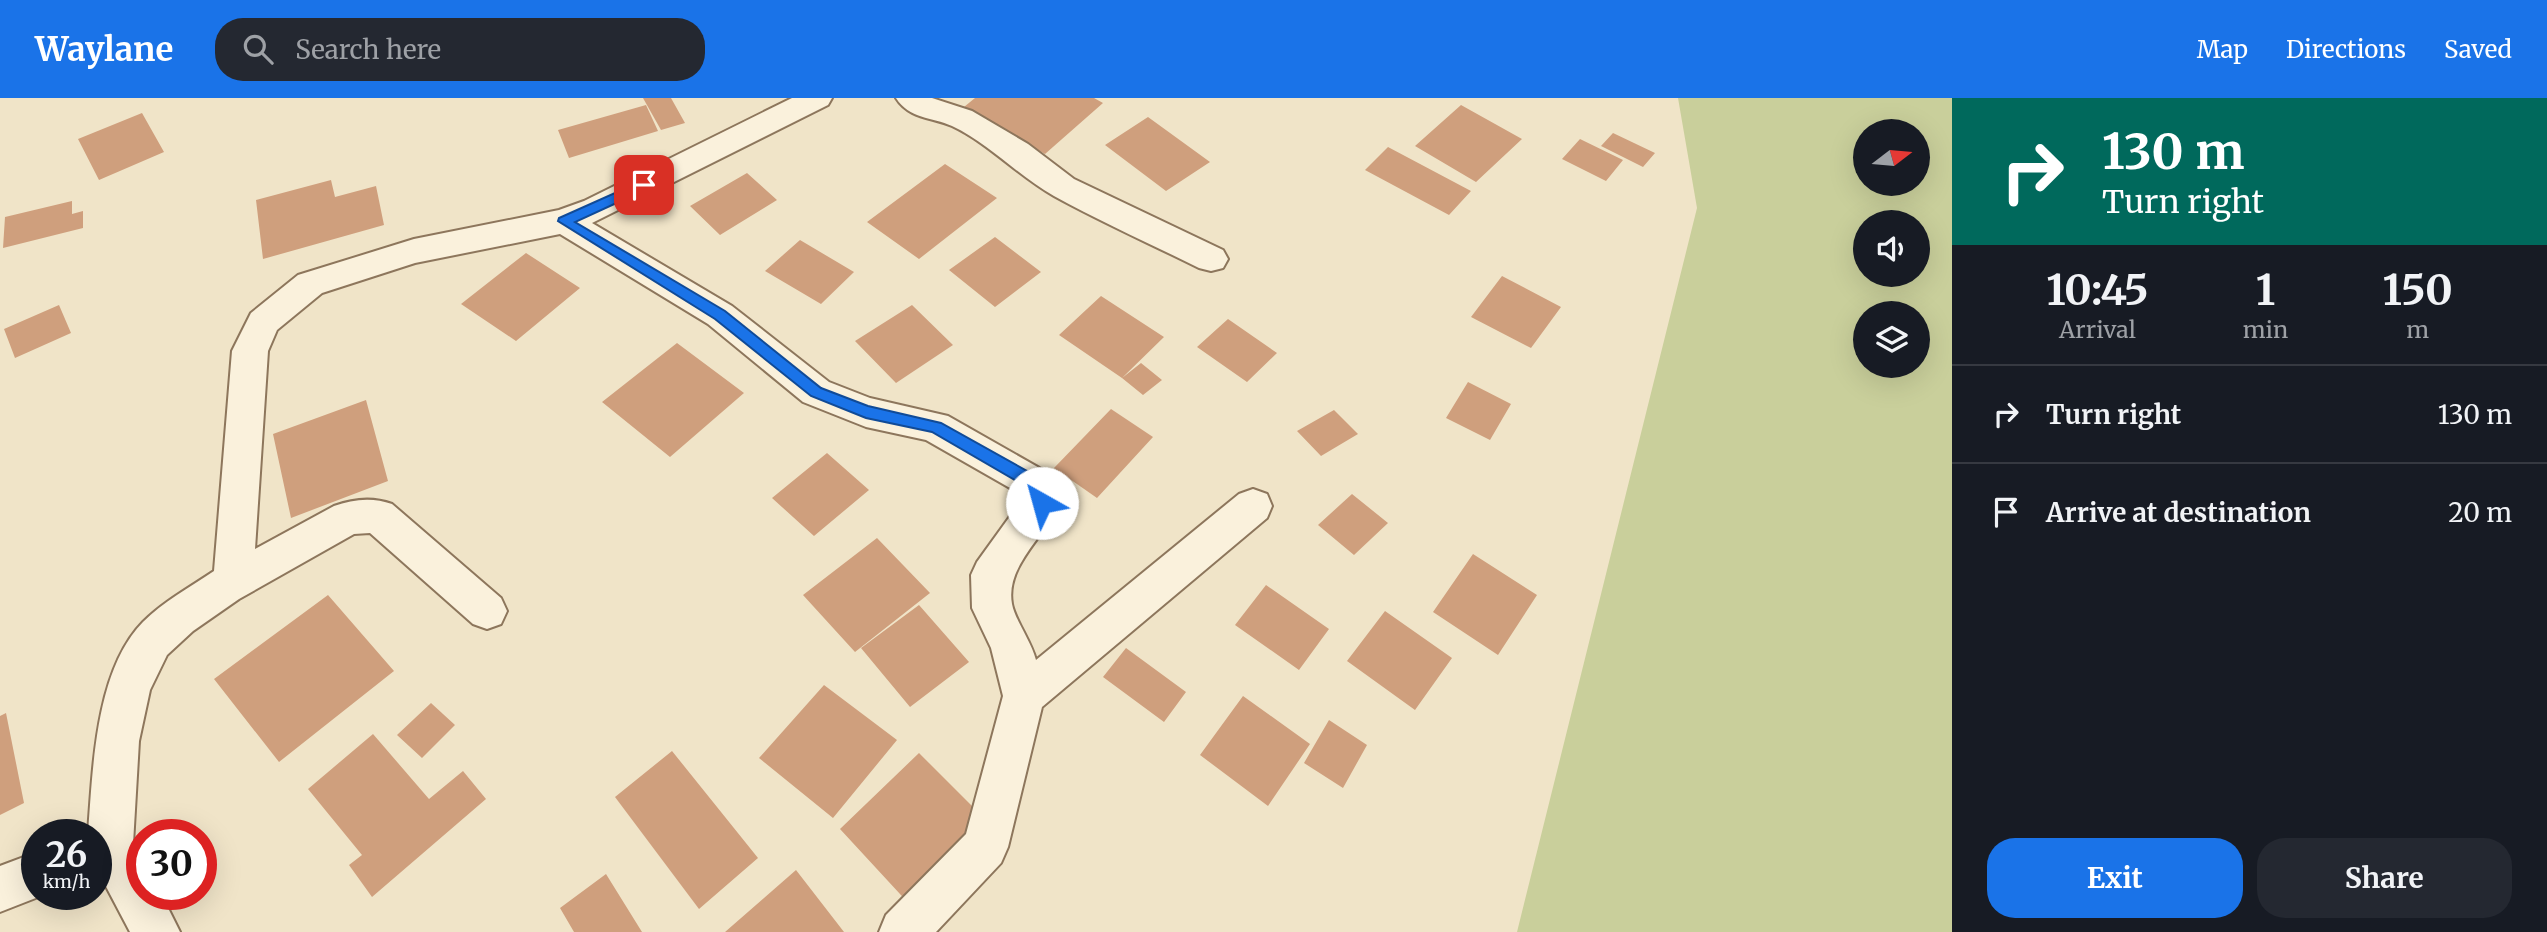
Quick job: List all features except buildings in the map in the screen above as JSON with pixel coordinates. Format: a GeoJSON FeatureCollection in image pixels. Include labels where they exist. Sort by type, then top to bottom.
{"type":"FeatureCollection","features":[{"type":"Feature","properties":{"kind":"street"},"geometry":{"type":"LineString","coordinates":[[233,580],[250,351],[263,322],[310,284],[414,251],[564,221],[595,209],[817,98]]}},
{"type":"Feature","properties":{"kind":"street"},"geometry":{"type":"LineString","coordinates":[[911,98],[929,110],[961,118],[1017,152],[1063,187],[1211,259]]}},
{"type":"Feature","properties":{"kind":"street"},"geometry":{"type":"LineString","coordinates":[[564,221],[720,315],[816,392],[866,412],[935,427],[1030,481],[1042,503],[991,575],[992,608],[1011,645],[1024,696],[985,847],[903,932]]}},
{"type":"Feature","properties":{"kind":"street"},"geometry":{"type":"LineString","coordinates":[[1024,696],[1253,506]]}},
{"type":"Feature","properties":{"kind":"street"},"geometry":{"type":"LineString","coordinates":[[107,819],[117,729],[130,684],[153,640],[233,580],[348,518],[378,516],[487,611]]}},
{"type":"Feature","properties":{"kind":"street"},"geometry":{"type":"LineString","coordinates":[[112,864],[156,932]]}},
{"type":"Feature","properties":{"kind":"street"},"geometry":{"type":"LineString","coordinates":[[0,889],[21,881]]}},
{"type":"Feature","properties":{"kind":"green space"},"geometry":{"type":"Polygon","coordinates":[[[1678,98],[1952,98],[1952,932],[1517,932],[1697,208],[1678,98]]]}},
{"type":"Feature","properties":{"kind":"route"},"geometry":{"type":"LineString","coordinates":[[644,185],[564,221],[720,315],[816,392],[866,412],[935,427],[1030,481],[1042,503]]}}]}
